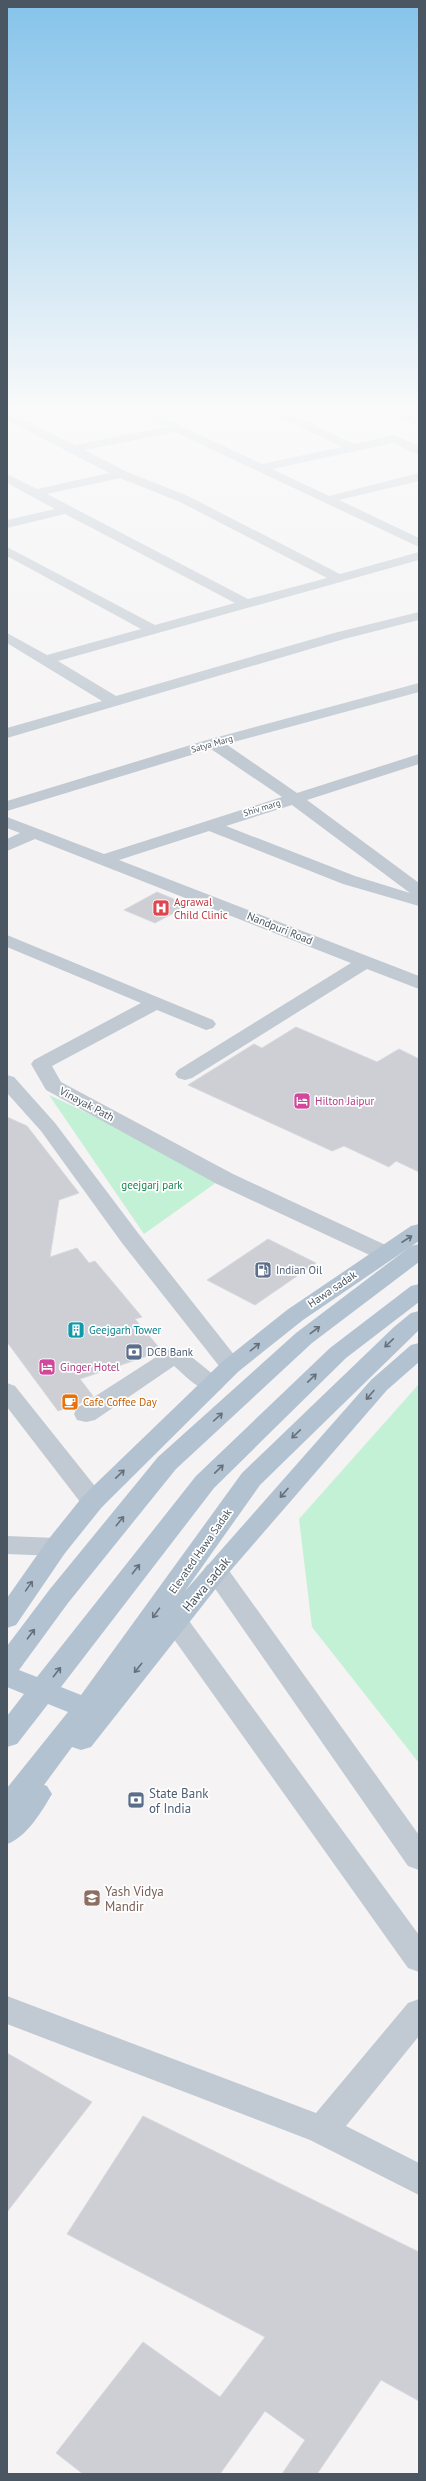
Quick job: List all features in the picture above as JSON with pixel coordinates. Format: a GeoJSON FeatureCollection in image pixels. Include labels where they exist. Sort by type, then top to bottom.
{"type":"FeatureCollection","features":[{"type":"Feature","properties":{"kind":"main road","name":"Hawa sadak"},"geometry":{"type":"LineString","coordinates":[[7,1618],[56,1547],[93,1501],[231,1366],[294,1315],[419,1231]]}},
{"type":"Feature","properties":{"kind":"main road"},"geometry":{"type":"LineString","coordinates":[[7,1666],[59,1596],[167,1463],[304,1338],[419,1251]]}},
{"type":"Feature","properties":{"kind":"main road"},"geometry":{"type":"LineString","coordinates":[[7,1736],[205,1482],[338,1353],[419,1291]]}},
{"type":"Feature","properties":{"kind":"main road","name":"Elevated Hawa Sadak"},"geometry":{"type":"LineString","coordinates":[[7,1807],[31,1781],[112,1674],[251,1478],[402,1332],[419,1318]]}},
{"type":"Feature","properties":{"kind":"main road","name":"Hawa sadak"},"geometry":{"type":"LineString","coordinates":[[7,1832],[216,1571],[379,1385],[419,1350]]}},
{"type":"Feature","properties":{"kind":"main road"},"geometry":{"type":"LineString","coordinates":[[7,1676],[101,1714]]}},
{"type":"Feature","properties":{"kind":"street"},"geometry":{"type":"LineString","coordinates":[[101,528],[247,604]]}},
{"type":"Feature","properties":{"kind":"street"},"geometry":{"type":"LineString","coordinates":[[241,528],[340,578]]}},
{"type":"Feature","properties":{"kind":"street"},"geometry":{"type":"LineString","coordinates":[[386,528],[419,543]]}},
{"type":"Feature","properties":{"kind":"street"},"geometry":{"type":"LineString","coordinates":[[393,531],[409,528]]}},
{"type":"Feature","properties":{"kind":"street"},"geometry":{"type":"LineString","coordinates":[[7,551],[153,630]]}},
{"type":"Feature","properties":{"kind":"street"},"geometry":{"type":"LineString","coordinates":[[46,660],[419,556]]}},
{"type":"Feature","properties":{"kind":"street"},"geometry":{"type":"LineString","coordinates":[[11,729],[419,616]]}},
{"type":"Feature","properties":{"kind":"street"},"geometry":{"type":"LineString","coordinates":[[7,637],[113,701]]}},
{"type":"Feature","properties":{"kind":"street","name":"Satya Marg"},"geometry":{"type":"LineString","coordinates":[[7,806],[212,744],[419,687]]}},
{"type":"Feature","properties":{"kind":"street"},"geometry":{"type":"LineString","coordinates":[[212,744],[294,798],[419,891]]}},
{"type":"Feature","properties":{"kind":"street","name":"Shiv marg"},"geometry":{"type":"LineString","coordinates":[[105,859],[419,759]]}},
{"type":"Feature","properties":{"kind":"street","name":"Nandpuri Road"},"geometry":{"type":"LineString","coordinates":[[7,822],[105,859],[419,983]]}},
{"type":"Feature","properties":{"kind":"street"},"geometry":{"type":"LineString","coordinates":[[208,825],[349,880],[419,901]]}},
{"type":"Feature","properties":{"kind":"street"},"geometry":{"type":"LineString","coordinates":[[7,846],[34,833]]}},
{"type":"Feature","properties":{"kind":"street"},"geometry":{"type":"LineString","coordinates":[[7,940],[206,1024]]}},
{"type":"Feature","properties":{"kind":"street"},"geometry":{"type":"LineString","coordinates":[[185,1074],[366,962]]}},
{"type":"Feature","properties":{"kind":"street","name":"Vinayak Path"},"geometry":{"type":"LineString","coordinates":[[156,1003],[41,1064],[53,1086],[225,1179],[384,1254]]}},
{"type":"Feature","properties":{"kind":"street"},"geometry":{"type":"LineString","coordinates":[[7,1081],[48,1127],[130,1238],[231,1366]]}},
{"type":"Feature","properties":{"kind":"street"},"geometry":{"type":"LineString","coordinates":[[86,1414],[175,1355],[212,1385]]}},
{"type":"Feature","properties":{"kind":"street"},"geometry":{"type":"LineString","coordinates":[[7,1392],[93,1501]]}},
{"type":"Feature","properties":{"kind":"street"},"geometry":{"type":"LineString","coordinates":[[7,1545],[56,1547]]}},
{"type":"Feature","properties":{"kind":"street"},"geometry":{"type":"LineString","coordinates":[[216,1571],[419,1858]]}},
{"type":"Feature","properties":{"kind":"street"},"geometry":{"type":"LineString","coordinates":[[175,1621],[419,1959]]}},
{"type":"Feature","properties":{"kind":"street"},"geometry":{"type":"LineString","coordinates":[[7,2010],[322,2130],[419,2180]]}},
{"type":"Feature","properties":{"kind":"street"},"geometry":{"type":"LineString","coordinates":[[322,2130],[419,2013]]}},
{"type":"Feature","properties":{"kind":"green space","name":"geejgarj park"},"geometry":{"type":"Polygon","coordinates":[[[49,1095],[130,1133],[217,1182],[144,1234],[49,1095]]]}},
{"type":"Feature","properties":{"kind":"green space"},"geometry":{"type":"Polygon","coordinates":[[[419,1384],[419,1763],[312,1627],[299,1519],[419,1384]]]}},
{"type":"Feature","properties":{"kind":"building"},"geometry":{"type":"Polygon","coordinates":[[[157,892],[188,905],[155,923],[124,910],[157,892]]]}},
{"type":"Feature","properties":{"kind":"building","name":"Hilton Jaipur"},"geometry":{"type":"Polygon","coordinates":[[[296,1027],[377,1062],[399,1049],[419,1059],[419,1172],[396,1161],[389,1167],[344,1146],[332,1151],[188,1085],[254,1044],[262,1048],[296,1027]]]}},
{"type":"Feature","properties":{"kind":"building","name":"Geejgarh Tower"},"geometry":{"type":"Polygon","coordinates":[[[7,1117],[27,1126],[79,1193],[59,1200],[50,1257],[77,1248],[89,1263],[95,1261],[142,1317],[135,1319],[162,1351],[80,1379],[93,1396],[83,1402],[58,1411],[7,1342],[7,1117]]]}},
{"type":"Feature","properties":{"kind":"building"},"geometry":{"type":"Polygon","coordinates":[[[268,1239],[316,1263],[255,1305],[207,1280],[268,1239]]]}},
{"type":"Feature","properties":{"kind":"building"},"geometry":{"type":"Polygon","coordinates":[[[7,2053],[92,2102],[7,2212],[7,2053]]]}},
{"type":"Feature","properties":{"kind":"building"},"geometry":{"type":"Polygon","coordinates":[[[143,2116],[419,2252],[419,2401],[381,2380],[317,2474],[282,2474],[305,2440],[265,2411],[220,2474],[83,2474],[56,2453],[143,2342],[220,2397],[265,2337],[67,2234],[143,2116]]]}},
{"type":"Feature","properties":{"kind":"place","name":"Agrawal Child Clinic"},"geometry":{"type":"Point","coordinates":[161,908]}},
{"type":"Feature","properties":{"kind":"place","name":"Hilton Jaipur"},"geometry":{"type":"Point","coordinates":[302,1101]}},
{"type":"Feature","properties":{"kind":"place","name":"Indian Oil"},"geometry":{"type":"Point","coordinates":[263,1270]}},
{"type":"Feature","properties":{"kind":"place","name":"Geejgarh Tower"},"geometry":{"type":"Point","coordinates":[76,1330]}},
{"type":"Feature","properties":{"kind":"place","name":"DCB Bank"},"geometry":{"type":"Point","coordinates":[134,1352]}},
{"type":"Feature","properties":{"kind":"place","name":"Ginger Hotel"},"geometry":{"type":"Point","coordinates":[47,1367]}},
{"type":"Feature","properties":{"kind":"place","name":"Cafe Coffee Day"},"geometry":{"type":"Point","coordinates":[70,1402]}},
{"type":"Feature","properties":{"kind":"place","name":"State Bank of India"},"geometry":{"type":"Point","coordinates":[136,1800]}},
{"type":"Feature","properties":{"kind":"place","name":"Yash Vidya Mandir"},"geometry":{"type":"Point","coordinates":[92,1898]}}]}
